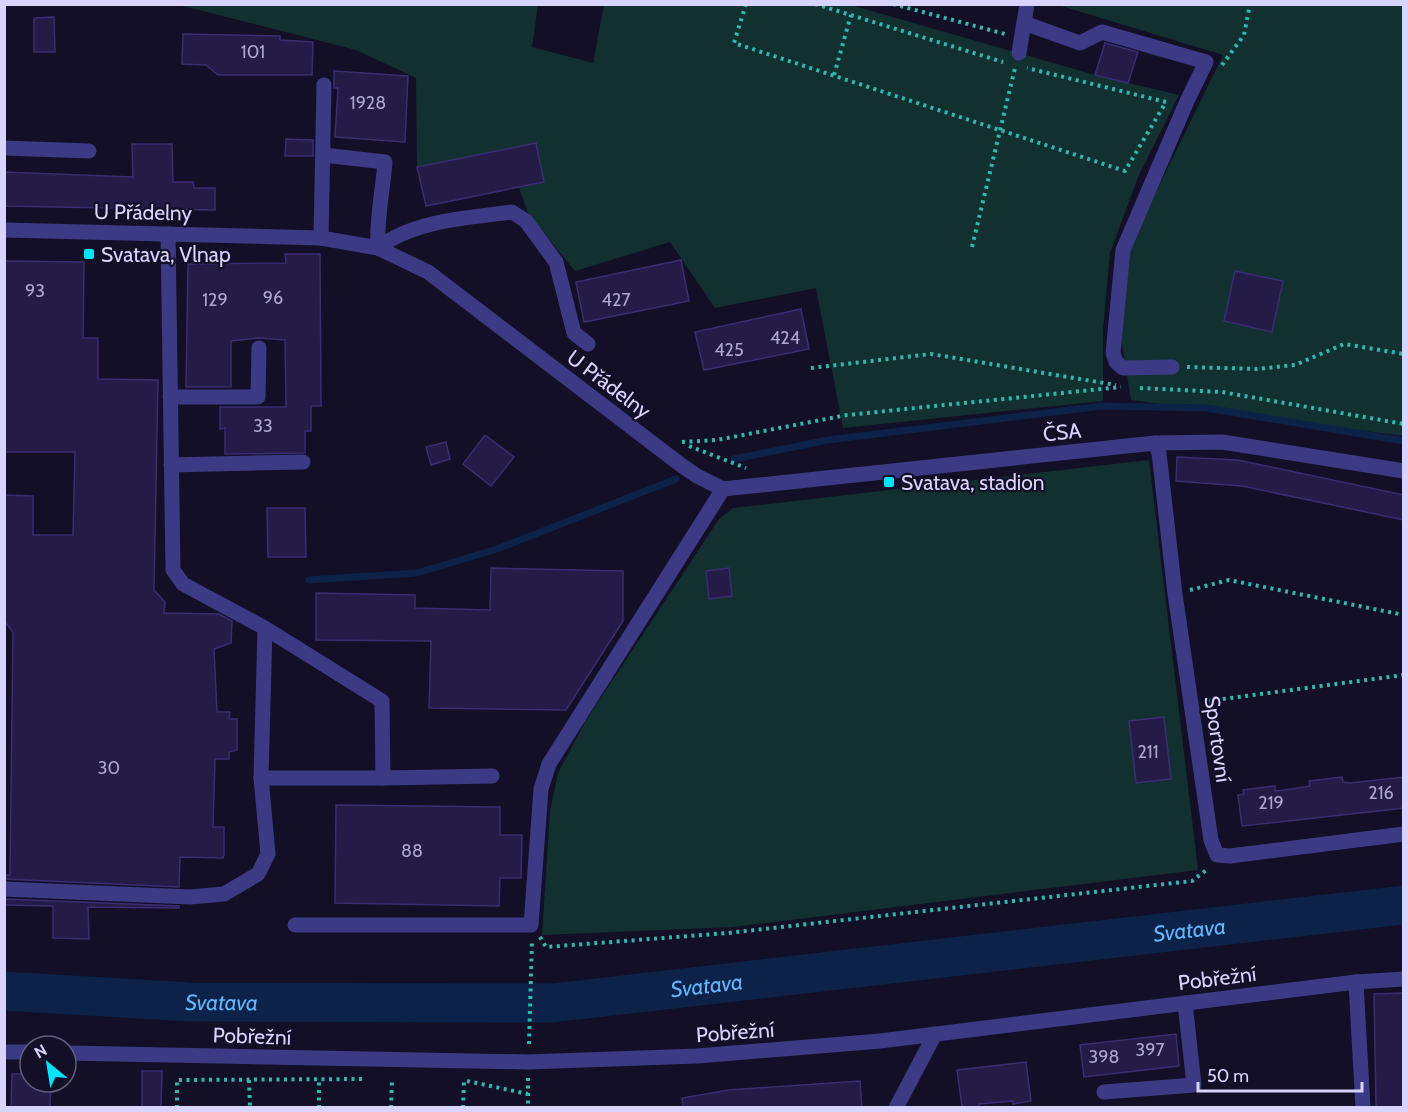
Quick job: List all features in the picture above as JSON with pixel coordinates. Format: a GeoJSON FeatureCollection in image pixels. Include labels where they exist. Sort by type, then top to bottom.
{"type":"FeatureCollection","features":[{"type":"Feature","properties":{"kind":"street"},"geometry":{"type":"LineString","coordinates":[[1020,46],[1027,4]]}},
{"type":"Feature","properties":{"kind":"street"},"geometry":{"type":"LineString","coordinates":[[1024,23],[1080,43],[1102,32],[1206,62],[1186,101],[1123,250],[1113,353],[1116,362],[1123,368],[1172,367]]}},
{"type":"Feature","properties":{"kind":"street"},"geometry":{"type":"LineString","coordinates":[[321,238],[324,85]]}},
{"type":"Feature","properties":{"kind":"street"},"geometry":{"type":"LineString","coordinates":[[4,148],[89,151]]}},
{"type":"Feature","properties":{"kind":"street"},"geometry":{"type":"LineString","coordinates":[[323,155],[385,162],[381,220],[377,230],[378,248]]}},
{"type":"Feature","properties":{"kind":"street"},"geometry":{"type":"LineString","coordinates":[[378,248],[394,235],[411,229],[512,212],[526,221],[556,262],[574,333],[588,344]]}},
{"type":"Feature","properties":{"kind":"street","name":"U Přádelny"},"geometry":{"type":"LineString","coordinates":[[4,230],[321,238],[351,241],[378,248],[428,272],[681,465],[718,487]]}},
{"type":"Feature","properties":{"kind":"street"},"geometry":{"type":"LineString","coordinates":[[168,234],[173,570],[183,584],[265,628],[382,701],[383,778]]}},
{"type":"Feature","properties":{"kind":"street"},"geometry":{"type":"LineString","coordinates":[[170,397],[258,397],[259,348]]}},
{"type":"Feature","properties":{"kind":"street","name":"ČSA"},"geometry":{"type":"LineString","coordinates":[[718,487],[1155,443],[1222,442],[1404,471]]}},
{"type":"Feature","properties":{"kind":"street","name":"Sportovní"},"geometry":{"type":"LineString","coordinates":[[1155,443],[1159,453],[1175,594],[1211,840],[1217,855]]}},
{"type":"Feature","properties":{"kind":"street"},"geometry":{"type":"LineString","coordinates":[[171,465],[303,462]]}},
{"type":"Feature","properties":{"kind":"street"},"geometry":{"type":"LineString","coordinates":[[295,925],[532,932],[541,789],[549,764],[718,487]]}},
{"type":"Feature","properties":{"kind":"street"},"geometry":{"type":"LineString","coordinates":[[4,889],[190,897],[224,894],[258,874],[267,854],[261,778],[265,628]]}},
{"type":"Feature","properties":{"kind":"street"},"geometry":{"type":"LineString","coordinates":[[261,778],[492,776]]}},
{"type":"Feature","properties":{"kind":"street"},"geometry":{"type":"LineString","coordinates":[[1217,855],[1230,856],[1404,834]]}},
{"type":"Feature","properties":{"kind":"street","name":"Pobřežní"},"geometry":{"type":"LineString","coordinates":[[78,1053],[528,1062],[697,1056],[880,1041],[1356,982],[1404,979]]}},
{"type":"Feature","properties":{"kind":"street"},"geometry":{"type":"LineString","coordinates":[[1356,982],[1363,1107]]}},
{"type":"Feature","properties":{"kind":"street"},"geometry":{"type":"LineString","coordinates":[[1104,1092],[1194,1085],[1185,1003]]}},
{"type":"Feature","properties":{"kind":"street"},"geometry":{"type":"LineString","coordinates":[[896,1107],[934,1034]]}},
{"type":"Feature","properties":{"kind":"path"},"geometry":{"type":"LineString","coordinates":[[746,4],[734,43],[1125,171]]}},
{"type":"Feature","properties":{"kind":"path"},"geometry":{"type":"LineString","coordinates":[[893,4],[1020,46],[972,247]]}},
{"type":"Feature","properties":{"kind":"path"},"geometry":{"type":"LineString","coordinates":[[1206,62],[1217,70],[1229,59],[1244,35],[1250,4]]}},
{"type":"Feature","properties":{"kind":"path"},"geometry":{"type":"LineString","coordinates":[[834,75],[851,15]]}},
{"type":"Feature","properties":{"kind":"path"},"geometry":{"type":"LineString","coordinates":[[1172,367],[1257,369],[1295,365],[1344,344],[1404,354]]}},
{"type":"Feature","properties":{"kind":"path"},"geometry":{"type":"LineString","coordinates":[[751,469],[677,442],[717,440],[847,416],[981,400],[1125,387],[931,354],[811,368]]}},
{"type":"Feature","properties":{"kind":"path"},"geometry":{"type":"LineString","coordinates":[[1136,388],[1222,392],[1404,424]]}},
{"type":"Feature","properties":{"kind":"path"},"geometry":{"type":"LineString","coordinates":[[1175,594],[1229,580],[1404,615]]}},
{"type":"Feature","properties":{"kind":"path"},"geometry":{"type":"LineString","coordinates":[[1192,703],[1404,675]]}},
{"type":"Feature","properties":{"kind":"path"},"geometry":{"type":"LineString","coordinates":[[532,932],[546,947],[729,933],[1192,881],[1207,872],[1217,855]]}},
{"type":"Feature","properties":{"kind":"path"},"geometry":{"type":"LineString","coordinates":[[529,1039],[532,932]]}},
{"type":"Feature","properties":{"kind":"path"},"geometry":{"type":"LineString","coordinates":[[528,1062],[528,1107]]}},
{"type":"Feature","properties":{"kind":"path"},"geometry":{"type":"LineString","coordinates":[[177,1107],[177,1080],[371,1079]]}},
{"type":"Feature","properties":{"kind":"path"},"geometry":{"type":"LineString","coordinates":[[381,1079],[404,1079]]}},
{"type":"Feature","properties":{"kind":"path"},"geometry":{"type":"LineString","coordinates":[[391,1107],[392,1079]]}},
{"type":"Feature","properties":{"kind":"path"},"geometry":{"type":"LineString","coordinates":[[249,1080],[250,1107]]}},
{"type":"Feature","properties":{"kind":"path"},"geometry":{"type":"LineString","coordinates":[[319,1080],[319,1107]]}},
{"type":"Feature","properties":{"kind":"path"},"geometry":{"type":"LineString","coordinates":[[452,1080],[464,1080],[528,1094]]}},
{"type":"Feature","properties":{"kind":"path"},"geometry":{"type":"LineString","coordinates":[[463,1107],[464,1080]]}},
{"type":"Feature","properties":{"kind":"green space"},"geometry":{"type":"Polygon","coordinates":[[[179,5],[538,5],[532,47],[593,63],[604,5],[851,5],[1095,75],[1179,95],[1138,177],[1110,253],[1103,330],[1103,401],[843,428],[816,288],[715,308],[670,242],[575,271],[528,213],[519,188],[544,182],[536,143],[417,167],[416,78],[356,50],[179,5]]]}},
{"type":"Feature","properties":{"kind":"green space"},"geometry":{"type":"Polygon","coordinates":[[[1058,5],[1403,5],[1403,436],[1131,400],[1121,337],[1130,245],[1223,55],[1058,5]]]}},
{"type":"Feature","properties":{"kind":"green space"},"geometry":{"type":"Polygon","coordinates":[[[1149,460],[1198,870],[733,927],[542,935],[550,811],[558,773],[585,722],[719,519],[733,508],[1149,460]]]}},
{"type":"Feature","properties":{"kind":"building"},"geometry":{"type":"Polygon","coordinates":[[[54,17],[55,52],[34,52],[34,18],[54,17]]]}},
{"type":"Feature","properties":{"kind":"building"},"geometry":{"type":"Polygon","coordinates":[[[183,34],[280,36],[280,40],[313,42],[312,75],[218,75],[206,65],[182,64],[183,34]]]}},
{"type":"Feature","properties":{"kind":"building"},"geometry":{"type":"Polygon","coordinates":[[[1105,43],[1138,52],[1128,83],[1095,75],[1105,43]]]}},
{"type":"Feature","properties":{"kind":"building"},"geometry":{"type":"Polygon","coordinates":[[[334,71],[408,76],[405,142],[335,137],[338,88],[334,88],[334,71]]]}},
{"type":"Feature","properties":{"kind":"building"},"geometry":{"type":"Polygon","coordinates":[[[286,139],[313,140],[313,156],[285,156],[286,139]]]}},
{"type":"Feature","properties":{"kind":"building"},"geometry":{"type":"Polygon","coordinates":[[[536,143],[544,182],[426,206],[417,167],[536,143]]]}},
{"type":"Feature","properties":{"kind":"building"},"geometry":{"type":"Polygon","coordinates":[[[132,144],[172,144],[173,182],[193,182],[194,188],[215,188],[215,210],[4,206],[4,172],[133,177],[132,144]]]}},
{"type":"Feature","properties":{"kind":"building"},"geometry":{"type":"Polygon","coordinates":[[[285,254],[320,254],[321,406],[311,406],[311,431],[305,431],[305,453],[225,454],[225,428],[220,429],[220,407],[286,407],[285,340],[259,338],[231,341],[231,387],[186,387],[188,264],[286,263],[285,254]]]}},
{"type":"Feature","properties":{"kind":"building"},"geometry":{"type":"Polygon","coordinates":[[[681,260],[689,301],[584,322],[576,282],[681,260]]]}},
{"type":"Feature","properties":{"kind":"building"},"geometry":{"type":"Polygon","coordinates":[[[4,261],[84,262],[83,338],[98,338],[98,379],[158,380],[154,590],[165,602],[164,613],[219,614],[232,621],[231,643],[214,649],[217,712],[230,712],[229,719],[237,719],[237,750],[229,752],[229,759],[215,759],[213,827],[224,827],[224,855],[223,858],[180,857],[179,887],[4,879],[4,875],[10,875],[13,632],[4,621],[4,495],[33,496],[33,535],[73,535],[75,452],[4,452],[4,261]]]}},
{"type":"Feature","properties":{"kind":"building"},"geometry":{"type":"Polygon","coordinates":[[[1235,271],[1283,281],[1272,332],[1224,321],[1235,271]]]}},
{"type":"Feature","properties":{"kind":"building"},"geometry":{"type":"Polygon","coordinates":[[[801,309],[809,349],[704,370],[695,332],[801,309]]]}},
{"type":"Feature","properties":{"kind":"building"},"geometry":{"type":"Polygon","coordinates":[[[485,435],[514,457],[491,486],[463,464],[485,435]]]}},
{"type":"Feature","properties":{"kind":"building"},"geometry":{"type":"Polygon","coordinates":[[[446,442],[450,459],[431,465],[426,447],[446,442]]]}},
{"type":"Feature","properties":{"kind":"building"},"geometry":{"type":"Polygon","coordinates":[[[1177,457],[1238,460],[1404,495],[1404,520],[1242,486],[1176,481],[1177,457]]]}},
{"type":"Feature","properties":{"kind":"building"},"geometry":{"type":"Polygon","coordinates":[[[267,508],[305,508],[306,557],[268,557],[267,508]]]}},
{"type":"Feature","properties":{"kind":"building"},"geometry":{"type":"Polygon","coordinates":[[[491,568],[623,571],[623,621],[566,710],[429,708],[431,641],[316,640],[316,593],[415,595],[415,608],[490,610],[491,568]]]}},
{"type":"Feature","properties":{"kind":"building"},"geometry":{"type":"Polygon","coordinates":[[[729,568],[732,596],[709,599],[706,571],[729,568]]]}},
{"type":"Feature","properties":{"kind":"building"},"geometry":{"type":"Polygon","coordinates":[[[1164,717],[1171,779],[1136,783],[1129,721],[1164,717]]]}},
{"type":"Feature","properties":{"kind":"building"},"geometry":{"type":"Polygon","coordinates":[[[1342,777],[1343,782],[1350,783],[1404,777],[1404,808],[1242,826],[1238,795],[1244,794],[1243,790],[1275,786],[1275,791],[1292,789],[1310,786],[1309,781],[1342,777]]]}},
{"type":"Feature","properties":{"kind":"building"},"geometry":{"type":"Polygon","coordinates":[[[336,805],[500,807],[500,835],[522,835],[521,878],[500,878],[499,906],[335,903],[336,805]]]}},
{"type":"Feature","properties":{"kind":"building"},"geometry":{"type":"Polygon","coordinates":[[[4,899],[179,906],[179,908],[88,907],[89,939],[53,938],[53,906],[4,905],[4,899]]]}},
{"type":"Feature","properties":{"kind":"building"},"geometry":{"type":"Polygon","coordinates":[[[1403,993],[1404,1107],[1376,1107],[1374,994],[1403,993]]]}},
{"type":"Feature","properties":{"kind":"building"},"geometry":{"type":"Polygon","coordinates":[[[1176,1034],[1179,1066],[1084,1077],[1080,1045],[1176,1034]]]}},
{"type":"Feature","properties":{"kind":"building"},"geometry":{"type":"Polygon","coordinates":[[[1026,1062],[1031,1101],[962,1107],[957,1070],[1026,1062]]]}},
{"type":"Feature","properties":{"kind":"building"},"geometry":{"type":"Polygon","coordinates":[[[142,1071],[162,1071],[161,1107],[142,1107],[142,1071]]]}},
{"type":"Feature","properties":{"kind":"building"},"geometry":{"type":"Polygon","coordinates":[[[12,1074],[18,1074],[18,1094],[51,1094],[50,1107],[11,1107],[12,1074]]]}},
{"type":"Feature","properties":{"kind":"building"},"geometry":{"type":"Polygon","coordinates":[[[860,1081],[862,1107],[683,1107],[682,1098],[729,1090],[860,1081]]]}},
{"type":"Feature","properties":{"kind":"waterway"},"geometry":{"type":"LineString","coordinates":[[734,459],[828,440],[1102,406],[1207,408],[1404,441]]}},
{"type":"Feature","properties":{"kind":"waterway"},"geometry":{"type":"LineString","coordinates":[[309,580],[417,573],[497,549],[676,479]]}},
{"type":"Feature","properties":{"kind":"waterway","name":"Svatava"},"geometry":{"type":"LineString","coordinates":[[4,991],[189,1002],[552,1003],[1404,905]]}},
{"type":"Feature","properties":{"kind":"place","name":"Svatava, Vlnap"},"geometry":{"type":"Point","coordinates":[89,254]}},
{"type":"Feature","properties":{"kind":"place","name":"Svatava, stadion"},"geometry":{"type":"Point","coordinates":[889,482]}}]}
